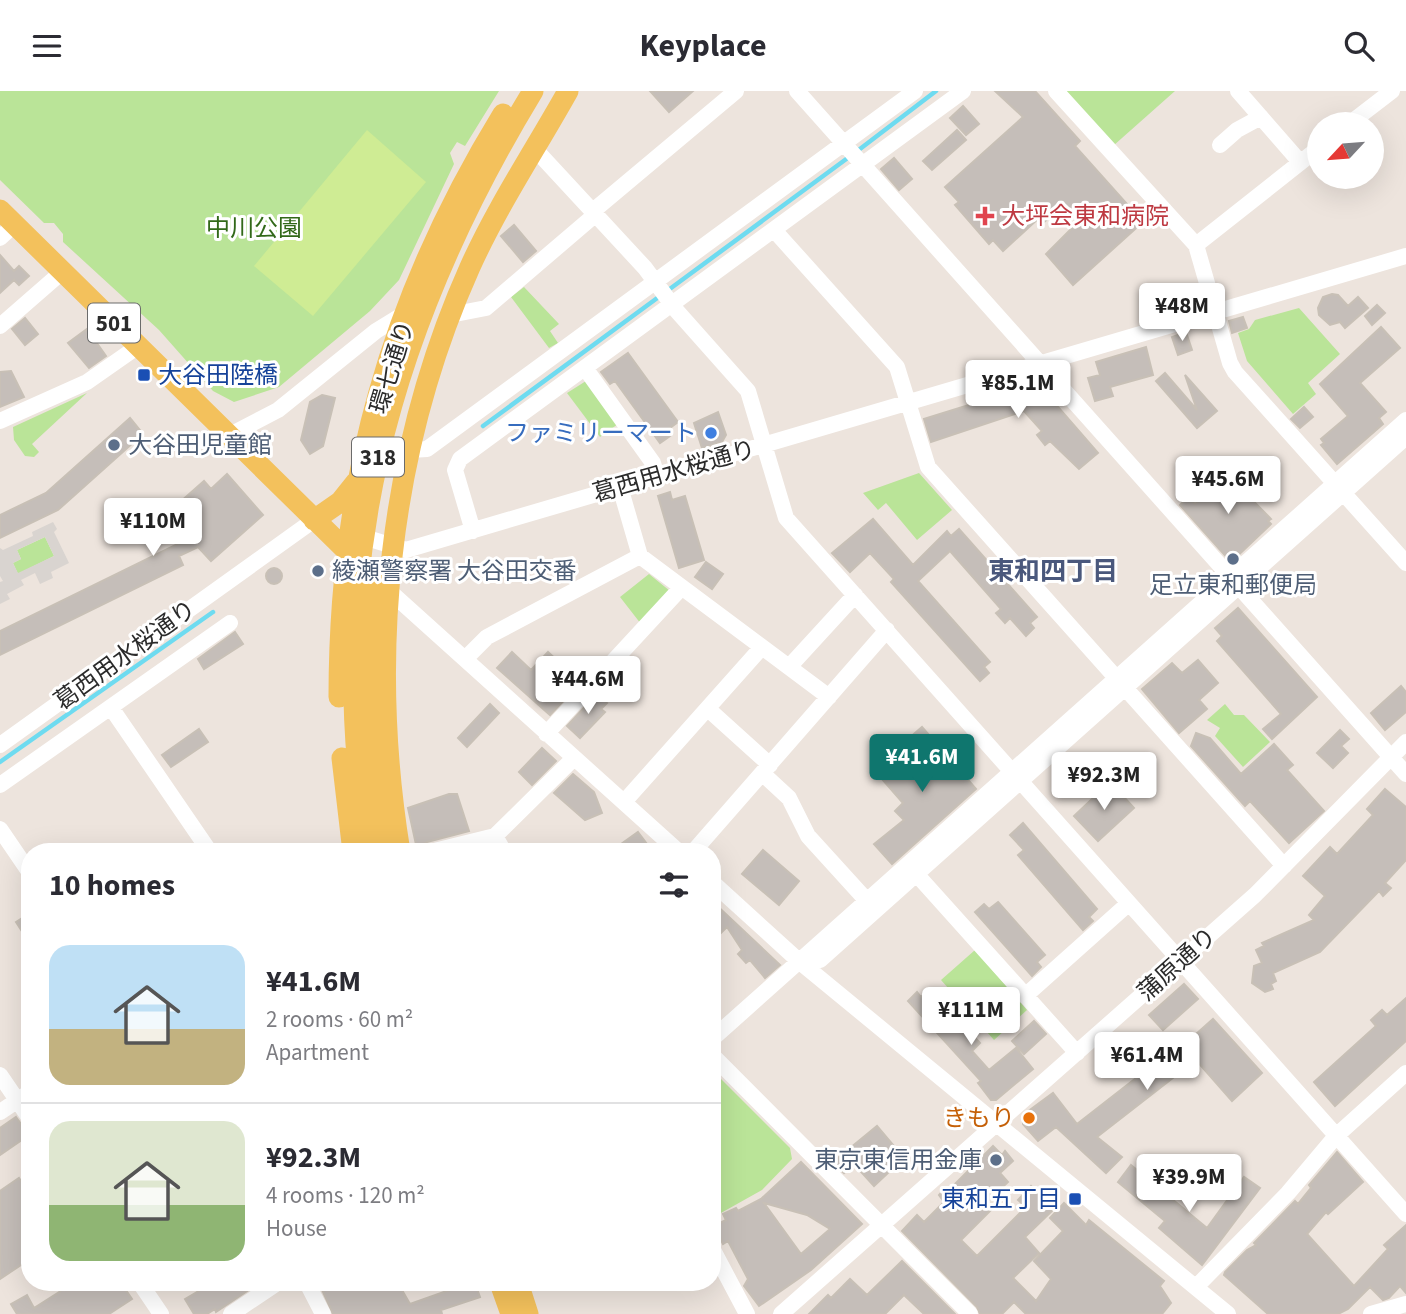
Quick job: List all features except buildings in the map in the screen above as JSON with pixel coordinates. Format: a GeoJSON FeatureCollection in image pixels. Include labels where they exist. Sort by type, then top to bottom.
{"type":"FeatureCollection","features":[{"type":"Feature","properties":{"kind":"main road","name":"318"},"geometry":{"type":"LineString","coordinates":[[352,843],[345,801],[339,709],[339,626],[347,542],[357,480],[375,402],[402,315],[450,205],[517,91]]}},
{"type":"Feature","properties":{"kind":"main road","name":"318"},"geometry":{"type":"LineString","coordinates":[[399,843],[385,731],[387,589],[391,547],[410,450],[450,315],[489,228],[533,147],[569,91]]}},
{"type":"Feature","properties":{"kind":"main road","name":"環七通り"},"geometry":{"type":"LineString","coordinates":[[368,843],[355,757],[354,686],[356,613],[372,487],[409,346],[433,281],[476,190],[541,94]]}},
{"type":"Feature","properties":{"kind":"main road","name":"環七通り"},"geometry":{"type":"LineString","coordinates":[[383,843],[370,757],[368,686],[373,590],[394,456],[425,346],[452,276],[541,94]]}},
{"type":"Feature","properties":{"kind":"main road","name":"501"},"geometry":{"type":"LineString","coordinates":[[5,224],[62,272],[314,520],[347,542],[387,589]]}},
{"type":"Feature","properties":{"kind":"main road"},"geometry":{"type":"LineString","coordinates":[[314,520],[340,502],[357,480]]}},
{"type":"Feature","properties":{"kind":"main road"},"geometry":{"type":"LineString","coordinates":[[503,1291],[511,1314]]}},
{"type":"Feature","properties":{"kind":"main road"},"geometry":{"type":"LineString","coordinates":[[520,1291],[528,1314]]}},
{"type":"Feature","properties":{"kind":"street"},"geometry":{"type":"LineString","coordinates":[[450,315],[486,308],[736,91]]}},
{"type":"Feature","properties":{"kind":"street"},"geometry":{"type":"LineString","coordinates":[[797,91],[1406,774]]}},
{"type":"Feature","properties":{"kind":"street"},"geometry":{"type":"LineString","coordinates":[[410,450],[427,449],[915,91]]}},
{"type":"Feature","properties":{"kind":"street"},"geometry":{"type":"LineString","coordinates":[[473,531],[456,464],[670,303],[962,91]]}},
{"type":"Feature","properties":{"kind":"street"},"geometry":{"type":"LineString","coordinates":[[1056,91],[1196,245],[1235,372],[1406,563]]}},
{"type":"Feature","properties":{"kind":"street"},"geometry":{"type":"LineString","coordinates":[[1238,91],[1300,162]]}},
{"type":"Feature","properties":{"kind":"street"},"geometry":{"type":"LineString","coordinates":[[1365,112],[1392,91]]}},
{"type":"Feature","properties":{"kind":"street"},"geometry":{"type":"LineString","coordinates":[[1220,145],[1237,129],[1261,117]]}},
{"type":"Feature","properties":{"kind":"street"},"geometry":{"type":"LineString","coordinates":[[533,147],[655,281],[670,303],[748,391],[786,518],[1406,1214]]}},
{"type":"Feature","properties":{"kind":"street"},"geometry":{"type":"LineString","coordinates":[[1196,245],[1307,157]]}},
{"type":"Feature","properties":{"kind":"street"},"geometry":{"type":"LineString","coordinates":[[774,230],[897,367],[928,467],[1284,866]]}},
{"type":"Feature","properties":{"kind":"street","name":"葛西用水桜通り"},"geometry":{"type":"LineString","coordinates":[[347,542],[406,550],[1406,256]]}},
{"type":"Feature","properties":{"kind":"street"},"geometry":{"type":"LineString","coordinates":[[0,326],[62,272]]}},
{"type":"Feature","properties":{"kind":"street"},"geometry":{"type":"LineString","coordinates":[[228,436],[278,410],[376,331],[402,315]]}},
{"type":"Feature","properties":{"kind":"street"},"geometry":{"type":"LineString","coordinates":[[0,421],[87,382],[138,347]]}},
{"type":"Feature","properties":{"kind":"street"},"geometry":{"type":"LineString","coordinates":[[585,368],[653,463],[657,477]]}},
{"type":"Feature","properties":{"kind":"street"},"geometry":{"type":"LineString","coordinates":[[800,962],[820,960],[912,870],[1340,487],[1406,420]]}},
{"type":"Feature","properties":{"kind":"street"},"geometry":{"type":"LineString","coordinates":[[1340,487],[1406,436]]}},
{"type":"Feature","properties":{"kind":"street"},"geometry":{"type":"LineString","coordinates":[[620,487],[640,556],[829,697]]}},
{"type":"Feature","properties":{"kind":"street","name":"葛西用水桜通り"},"geometry":{"type":"LineString","coordinates":[[0,744],[314,520]]}},
{"type":"Feature","properties":{"kind":"street"},"geometry":{"type":"LineString","coordinates":[[465,659],[487,637],[640,556]]}},
{"type":"Feature","properties":{"kind":"street"},"geometry":{"type":"LineString","coordinates":[[546,734],[681,588]]}},
{"type":"Feature","properties":{"kind":"street"},"geometry":{"type":"LineString","coordinates":[[387,589],[669,843]]}},
{"type":"Feature","properties":{"kind":"street"},"geometry":{"type":"LineString","coordinates":[[789,667],[855,595]]}},
{"type":"Feature","properties":{"kind":"street"},"geometry":{"type":"LineString","coordinates":[[0,785],[112,709],[230,623]]}},
{"type":"Feature","properties":{"kind":"street"},"geometry":{"type":"LineString","coordinates":[[701,843],[887,630]]}},
{"type":"Feature","properties":{"kind":"street"},"geometry":{"type":"LineString","coordinates":[[624,802],[762,647]]}},
{"type":"Feature","properties":{"kind":"street"},"geometry":{"type":"LineString","coordinates":[[112,709],[204,843]]}},
{"type":"Feature","properties":{"kind":"street"},"geometry":{"type":"LineString","coordinates":[[708,709],[766,769],[789,798],[808,836],[868,902]]}},
{"type":"Feature","properties":{"kind":"street","name":"蒲原通り"},"geometry":{"type":"LineString","coordinates":[[780,1314],[1181,962],[1284,866],[1406,742]]}},
{"type":"Feature","properties":{"kind":"street"},"geometry":{"type":"LineString","coordinates":[[467,843],[495,836],[574,758]]}},
{"type":"Feature","properties":{"kind":"street"},"geometry":{"type":"LineString","coordinates":[[0,829],[21,860]]}},
{"type":"Feature","properties":{"kind":"street"},"geometry":{"type":"LineString","coordinates":[[495,836],[499,843]]}},
{"type":"Feature","properties":{"kind":"street"},"geometry":{"type":"LineString","coordinates":[[721,1031],[868,902],[912,870]]}},
{"type":"Feature","properties":{"kind":"street"},"geometry":{"type":"LineString","coordinates":[[912,870],[1077,1053]]}},
{"type":"Feature","properties":{"kind":"street"},"geometry":{"type":"LineString","coordinates":[[721,890],[800,962],[1228,1314]]}},
{"type":"Feature","properties":{"kind":"street"},"geometry":{"type":"LineString","coordinates":[[1025,996],[1129,904]]}},
{"type":"Feature","properties":{"kind":"street"},"geometry":{"type":"LineString","coordinates":[[721,1064],[970,1314]]}},
{"type":"Feature","properties":{"kind":"street"},"geometry":{"type":"LineString","coordinates":[[0,1076],[21,1094]]}},
{"type":"Feature","properties":{"kind":"street"},"geometry":{"type":"LineString","coordinates":[[1196,1287],[1288,1193],[1336,1136],[1403,1081]]}},
{"type":"Feature","properties":{"kind":"street"},"geometry":{"type":"LineString","coordinates":[[0,1112],[21,1097]]}},
{"type":"Feature","properties":{"kind":"street"},"geometry":{"type":"LineString","coordinates":[[721,1265],[747,1314]]}},
{"type":"Feature","properties":{"kind":"street"},"geometry":{"type":"LineString","coordinates":[[145,1291],[161,1314]]}},
{"type":"Feature","properties":{"kind":"street"},"geometry":{"type":"LineString","coordinates":[[231,1314],[265,1291]]}},
{"type":"Feature","properties":{"kind":"street"},"geometry":{"type":"LineString","coordinates":[[311,1291],[323,1314]]}},
{"type":"Feature","properties":{"kind":"street"},"geometry":{"type":"LineString","coordinates":[[1371,1314],[1406,1304]]}},
{"type":"Feature","properties":{"kind":"green space","name":"中川公園"},"geometry":{"type":"Polygon","coordinates":[[[0,91],[499,91],[465,146],[457,142],[450,153],[454,164],[399,280],[370,311],[279,387],[234,402],[213,391],[159,330],[63,242],[63,234],[54,223],[44,223],[0,180],[0,91]]]}},
{"type":"Feature","properties":{"kind":"green space"},"geometry":{"type":"Polygon","coordinates":[[[1066,91],[1175,91],[1113,146],[1066,91]]]}},
{"type":"Feature","properties":{"kind":"green space"},"geometry":{"type":"Polygon","coordinates":[[[367,130],[426,182],[313,316],[254,266],[367,130]]]}},
{"type":"Feature","properties":{"kind":"green space"},"geometry":{"type":"Polygon","coordinates":[[[524,287],[559,324],[550,331],[558,343],[549,348],[511,297],[524,287]]]}},
{"type":"Feature","properties":{"kind":"green space"},"geometry":{"type":"Polygon","coordinates":[[[1299,308],[1340,354],[1308,383],[1316,394],[1293,414],[1247,361],[1238,333],[1249,329],[1255,320],[1299,308]]]}},
{"type":"Feature","properties":{"kind":"green space"},"geometry":{"type":"Polygon","coordinates":[[[586,381],[618,424],[600,437],[567,393],[586,381]]]}},
{"type":"Feature","properties":{"kind":"green space"},"geometry":{"type":"Polygon","coordinates":[[[87,393],[32,444],[39,452],[34,457],[25,456],[14,440],[13,427],[87,393]]]}},
{"type":"Feature","properties":{"kind":"green space"},"geometry":{"type":"Polygon","coordinates":[[[919,473],[952,510],[917,540],[886,503],[878,510],[863,493],[919,473]]]}},
{"type":"Feature","properties":{"kind":"green space"},"geometry":{"type":"Polygon","coordinates":[[[45,537],[54,556],[18,574],[13,563],[21,559],[17,550],[45,537]]]}},
{"type":"Feature","properties":{"kind":"green space"},"geometry":{"type":"Polygon","coordinates":[[[649,574],[670,591],[641,624],[620,597],[649,574]]]}},
{"type":"Feature","properties":{"kind":"green space"},"geometry":{"type":"Polygon","coordinates":[[[1225,704],[1234,715],[1244,715],[1270,742],[1243,767],[1215,736],[1220,728],[1207,720],[1225,704]]]}},
{"type":"Feature","properties":{"kind":"green space"},"geometry":{"type":"Polygon","coordinates":[[[975,950],[1027,1010],[994,1040],[941,980],[975,950]]]}},
{"type":"Feature","properties":{"kind":"green space"},"geometry":{"type":"Polygon","coordinates":[[[721,1079],[790,1148],[792,1159],[762,1190],[721,1213],[721,1079]]]}},
{"type":"Feature","properties":{"kind":"shaded area"},"geometry":{"type":"Polygon","coordinates":[[[53,522],[57,529],[54,532],[69,563],[51,572],[53,578],[40,584],[35,573],[21,580],[24,585],[7,594],[10,599],[0,604],[0,582],[3,581],[0,576],[0,548],[3,550],[33,536],[32,532],[53,522]],[[45,537],[17,550],[21,559],[13,563],[18,573],[54,556],[45,537]]]}},
{"type":"Feature","properties":{"kind":"waterway"},"geometry":{"type":"LineString","coordinates":[[856,152],[936,91]]}},
{"type":"Feature","properties":{"kind":"waterway"},"geometry":{"type":"LineString","coordinates":[[667,291],[849,157]]}},
{"type":"Feature","properties":{"kind":"waterway"},"geometry":{"type":"LineString","coordinates":[[483,426],[660,296]]}},
{"type":"Feature","properties":{"kind":"waterway"},"geometry":{"type":"LineString","coordinates":[[0,762],[213,612]]}},
{"type":"Feature","properties":{"kind":"place","name":"大坪会東和病院"},"geometry":{"type":"Point","coordinates":[985,216]}},
{"type":"Feature","properties":{"kind":"place","name":"大谷田陸橋"},"geometry":{"type":"Point","coordinates":[144,375]}},
{"type":"Feature","properties":{"kind":"place","name":"ファミリーマート"},"geometry":{"type":"Point","coordinates":[711,433]}},
{"type":"Feature","properties":{"kind":"place","name":"大谷田児童館"},"geometry":{"type":"Point","coordinates":[114,445]}},
{"type":"Feature","properties":{"kind":"place","name":"足立東和郵便局"},"geometry":{"type":"Point","coordinates":[1233,559]}},
{"type":"Feature","properties":{"kind":"place","name":"綾瀬警察署 大谷田交番"},"geometry":{"type":"Point","coordinates":[318,571]}},
{"type":"Feature","properties":{"kind":"place","name":"きもり"},"geometry":{"type":"Point","coordinates":[1029,1118]}},
{"type":"Feature","properties":{"kind":"place","name":"東京東信用金庫"},"geometry":{"type":"Point","coordinates":[996,1160]}},
{"type":"Feature","properties":{"kind":"place","name":"東和五丁目"},"geometry":{"type":"Point","coordinates":[1075,1199]}},
{"type":"Feature","properties":{"kind":"district","name":"東和四丁目"},"geometry":{"type":"Point","coordinates":[1053,571]}}]}
